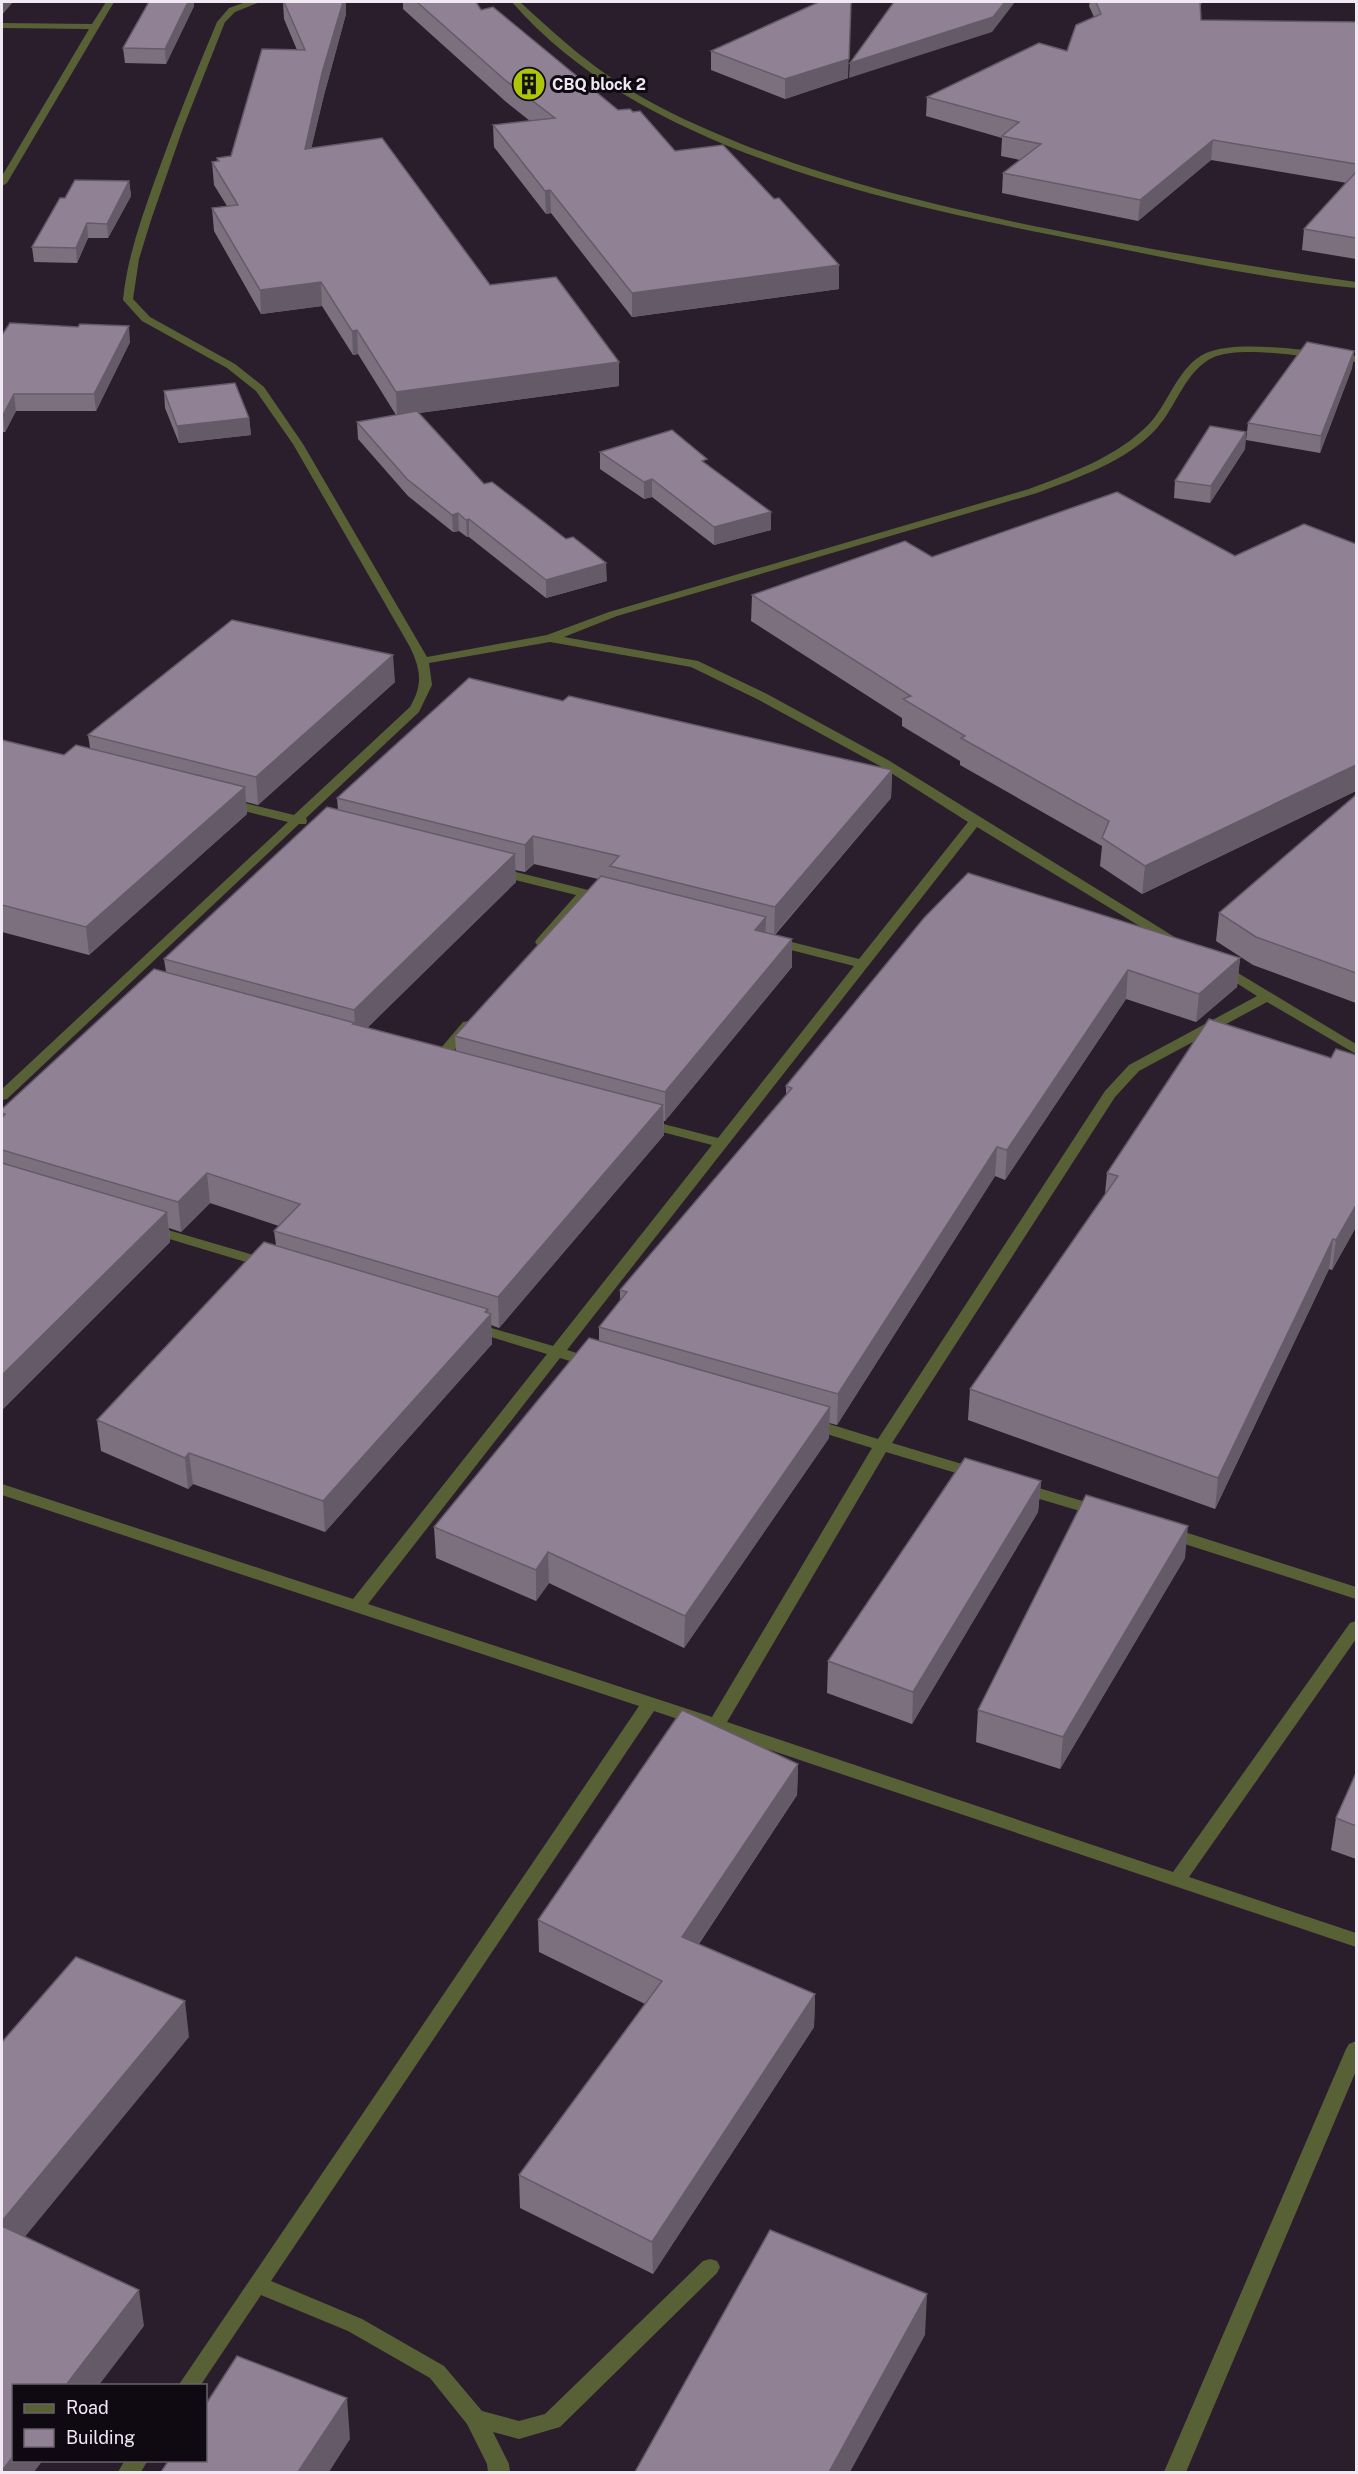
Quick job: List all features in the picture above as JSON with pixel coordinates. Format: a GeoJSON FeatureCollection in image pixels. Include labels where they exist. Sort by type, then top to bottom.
{"type":"FeatureCollection","features":[{"type":"Feature","properties":{"kind":"street"},"geometry":{"type":"LineString","coordinates":[[2,183],[110,2]]}},
{"type":"Feature","properties":{"kind":"street"},"geometry":{"type":"LineString","coordinates":[[2,1096],[415,708],[427,690],[427,676],[423,661],[298,444],[260,389],[231,366],[146,319],[128,300],[130,275],[137,244],[174,136],[221,22],[226,12],[238,6],[256,2]]}},
{"type":"Feature","properties":{"kind":"street"},"geometry":{"type":"LineString","coordinates":[[516,2],[535,24],[566,50],[643,101],[698,128],[808,172],[927,206],[1036,230],[1122,247],[1356,285]]}},
{"type":"Feature","properties":{"kind":"street"},"geometry":{"type":"LineString","coordinates":[[2,25],[93,27]]}},
{"type":"Feature","properties":{"kind":"street"},"geometry":{"type":"LineString","coordinates":[[423,661],[550,638],[613,614],[1033,491],[1081,472],[1123,450],[1153,426],[1186,379],[1200,362],[1211,355],[1234,351],[1356,359]]}},
{"type":"Feature","properties":{"kind":"street"},"geometry":{"type":"LineString","coordinates":[[550,638],[694,664],[763,697],[884,763],[975,821],[1189,950]]}},
{"type":"Feature","properties":{"kind":"street"},"geometry":{"type":"LineString","coordinates":[[216,800],[318,826]]}},
{"type":"Feature","properties":{"kind":"street"},"geometry":{"type":"LineString","coordinates":[[356,1607],[975,821]]}},
{"type":"Feature","properties":{"kind":"street"},"geometry":{"type":"LineString","coordinates":[[480,867],[619,902]]}},
{"type":"Feature","properties":{"kind":"street"},"geometry":{"type":"LineString","coordinates":[[531,954],[584,894]]}},
{"type":"Feature","properties":{"kind":"street"},"geometry":{"type":"LineString","coordinates":[[758,938],[862,964]]}},
{"type":"Feature","properties":{"kind":"street"},"geometry":{"type":"LineString","coordinates":[[1209,962],[1356,1050]]}},
{"type":"Feature","properties":{"kind":"street"},"geometry":{"type":"LineString","coordinates":[[122,982],[145,988]]}},
{"type":"Feature","properties":{"kind":"street"},"geometry":{"type":"LineString","coordinates":[[716,1725],[882,1445],[1110,1094],[1134,1068],[1266,997]]}},
{"type":"Feature","properties":{"kind":"street"},"geometry":{"type":"LineString","coordinates":[[433,1066],[478,1014]]}},
{"type":"Feature","properties":{"kind":"street"},"geometry":{"type":"LineString","coordinates":[[628,1119],[721,1143]]}},
{"type":"Feature","properties":{"kind":"street"},"geometry":{"type":"LineString","coordinates":[[137,1225],[284,1269]]}},
{"type":"Feature","properties":{"kind":"street"},"geometry":{"type":"LineString","coordinates":[[454,1321],[612,1368]]}},
{"type":"Feature","properties":{"kind":"street"},"geometry":{"type":"LineString","coordinates":[[792,1418],[1116,1516]]}},
{"type":"Feature","properties":{"kind":"street"},"geometry":{"type":"LineString","coordinates":[[2,1489],[1356,1940]]}},
{"type":"Feature","properties":{"kind":"street"},"geometry":{"type":"LineString","coordinates":[[1149,1527],[1356,1593]]}},
{"type":"Feature","properties":{"kind":"street"},"geometry":{"type":"LineString","coordinates":[[1178,1879],[1356,1628]]}},
{"type":"Feature","properties":{"kind":"street"},"geometry":{"type":"LineString","coordinates":[[189,2384],[650,1704]]}},
{"type":"Feature","properties":{"kind":"street"},"geometry":{"type":"LineString","coordinates":[[1175,2472],[1356,2049]]}},
{"type":"Feature","properties":{"kind":"street"},"geometry":{"type":"LineString","coordinates":[[474,2418],[519,2430],[552,2421],[710,2267]]}},
{"type":"Feature","properties":{"kind":"street"},"geometry":{"type":"LineString","coordinates":[[257,2284],[355,2325],[436,2372],[474,2418],[498,2464],[499,2472]]}},
{"type":"Feature","properties":{"kind":"building"},"geometry":{"type":"Polygon","coordinates":[[[149,2],[188,2],[165,49],[123,48],[149,2]]]}},
{"type":"Feature","properties":{"kind":"building"},"geometry":{"type":"Polygon","coordinates":[[[284,2],[343,2],[322,73],[305,149],[382,138],[490,285],[556,277],[619,362],[396,392],[357,330],[352,331],[321,282],[260,290],[212,208],[238,205],[212,162],[219,161],[217,158],[231,156],[262,49],[305,50],[284,2]]]}},
{"type":"Feature","properties":{"kind":"building"},"geometry":{"type":"Polygon","coordinates":[[[417,2],[476,2],[481,10],[493,7],[618,110],[640,111],[675,151],[723,145],[774,199],[779,198],[839,265],[632,293],[550,190],[545,191],[493,125],[555,118],[505,80],[417,2]]]}},
{"type":"Feature","properties":{"kind":"building"},"geometry":{"type":"Polygon","coordinates":[[[819,2],[851,2],[849,59],[785,79],[711,51],[819,2]]]}},
{"type":"Feature","properties":{"kind":"building"},"geometry":{"type":"Polygon","coordinates":[[[894,2],[1005,2],[993,17],[850,63],[894,2]]]}},
{"type":"Feature","properties":{"kind":"building"},"geometry":{"type":"Polygon","coordinates":[[[1096,2],[1200,2],[1201,20],[1356,22],[1356,164],[1213,140],[1140,200],[1003,173],[1041,144],[1002,136],[1019,122],[927,97],[1039,43],[1067,51],[1076,25],[1101,14],[1096,2]]]}},
{"type":"Feature","properties":{"kind":"building"},"geometry":{"type":"Polygon","coordinates":[[[1356,172],[1356,238],[1304,229],[1356,172]]]}},
{"type":"Feature","properties":{"kind":"building"},"geometry":{"type":"Polygon","coordinates":[[[75,180],[129,181],[107,224],[87,223],[76,248],[32,247],[60,198],[65,198],[75,180]]]}},
{"type":"Feature","properties":{"kind":"building"},"geometry":{"type":"Polygon","coordinates":[[[10,323],[78,327],[80,324],[129,326],[94,394],[14,394],[2,415],[2,335],[10,323]]]}},
{"type":"Feature","properties":{"kind":"building"},"geometry":{"type":"Polygon","coordinates":[[[1307,342],[1354,351],[1321,436],[1248,423],[1307,342]]]}},
{"type":"Feature","properties":{"kind":"building"},"geometry":{"type":"Polygon","coordinates":[[[235,383],[249,418],[177,426],[164,391],[235,383]]]}},
{"type":"Feature","properties":{"kind":"building"},"geometry":{"type":"Polygon","coordinates":[[[417,411],[484,484],[492,482],[566,539],[573,537],[606,563],[546,580],[469,519],[466,520],[458,513],[452,515],[407,479],[357,422],[417,411]]]}},
{"type":"Feature","properties":{"kind":"building"},"geometry":{"type":"Polygon","coordinates":[[[1210,426],[1246,432],[1211,486],[1175,481],[1210,426]]]}},
{"type":"Feature","properties":{"kind":"building"},"geometry":{"type":"Polygon","coordinates":[[[672,430],[707,459],[702,461],[771,512],[714,527],[652,479],[644,482],[600,452],[672,430]]]}},
{"type":"Feature","properties":{"kind":"building"},"geometry":{"type":"Polygon","coordinates":[[[1117,492],[1235,556],[1304,524],[1356,544],[1356,765],[1145,866],[1102,838],[1109,821],[961,738],[965,736],[903,699],[911,696],[752,595],[905,541],[932,557],[1117,492]]]}},
{"type":"Feature","properties":{"kind":"building"},"geometry":{"type":"Polygon","coordinates":[[[232,620],[393,655],[256,777],[88,735],[232,620]]]}},
{"type":"Feature","properties":{"kind":"building"},"geometry":{"type":"Polygon","coordinates":[[[469,678],[563,701],[569,696],[892,770],[775,907],[610,866],[619,856],[533,836],[525,845],[337,798],[469,678]]]}},
{"type":"Feature","properties":{"kind":"building"},"geometry":{"type":"Polygon","coordinates":[[[2,740],[64,755],[76,745],[245,787],[86,927],[2,905],[2,740]]]}},
{"type":"Feature","properties":{"kind":"building"},"geometry":{"type":"Polygon","coordinates":[[[1356,795],[1356,973],[1256,937],[1219,913],[1356,795]]]}},
{"type":"Feature","properties":{"kind":"building"},"geometry":{"type":"Polygon","coordinates":[[[327,807],[515,854],[354,1010],[164,959],[327,807]]]}},
{"type":"Feature","properties":{"kind":"building"},"geometry":{"type":"Polygon","coordinates":[[[968,873],[1240,958],[1199,994],[1128,970],[1007,1150],[997,1147],[838,1394],[599,1327],[627,1292],[620,1290],[792,1088],[786,1086],[924,918],[968,873]]]}},
{"type":"Feature","properties":{"kind":"building"},"geometry":{"type":"Polygon","coordinates":[[[601,876],[766,917],[755,930],[792,939],[665,1092],[455,1036],[601,876]]]}},
{"type":"Feature","properties":{"kind":"building"},"geometry":{"type":"Polygon","coordinates":[[[154,969],[663,1105],[498,1297],[274,1231],[300,1204],[207,1173],[178,1202],[2,1150],[2,1118],[5,1114],[2,1113],[2,1109],[154,969]]]}},
{"type":"Feature","properties":{"kind":"building"},"geometry":{"type":"Polygon","coordinates":[[[1209,1019],[1331,1058],[1336,1049],[1356,1055],[1356,1205],[1336,1240],[1333,1239],[1218,1478],[970,1389],[1118,1176],[1107,1173],[1209,1019]]]}},
{"type":"Feature","properties":{"kind":"building"},"geometry":{"type":"Polygon","coordinates":[[[2,1163],[167,1212],[2,1375],[2,1163]]]}},
{"type":"Feature","properties":{"kind":"building"},"geometry":{"type":"Polygon","coordinates":[[[264,1242],[488,1309],[485,1312],[491,1314],[323,1501],[189,1453],[185,1458],[97,1420],[264,1242]]]}},
{"type":"Feature","properties":{"kind":"building"},"geometry":{"type":"Polygon","coordinates":[[[589,1338],[830,1407],[685,1616],[548,1552],[536,1570],[434,1527],[589,1338]]]}},
{"type":"Feature","properties":{"kind":"building"},"geometry":{"type":"Polygon","coordinates":[[[965,1458],[1041,1481],[913,1692],[828,1661],[965,1458]]]}},
{"type":"Feature","properties":{"kind":"building"},"geometry":{"type":"Polygon","coordinates":[[[1086,1495],[1188,1526],[1063,1737],[978,1710],[1086,1495]]]}},
{"type":"Feature","properties":{"kind":"building"},"geometry":{"type":"Polygon","coordinates":[[[682,1710],[798,1764],[682,1937],[815,1994],[652,2242],[519,2175],[662,1981],[538,1920],[682,1710]]]}},
{"type":"Feature","properties":{"kind":"building"},"geometry":{"type":"Polygon","coordinates":[[[1356,1773],[1356,1826],[1336,1818],[1356,1773]]]}},
{"type":"Feature","properties":{"kind":"building"},"geometry":{"type":"Polygon","coordinates":[[[76,1957],[185,2001],[2,2221],[2,2042],[76,1957]]]}},
{"type":"Feature","properties":{"kind":"building"},"geometry":{"type":"Polygon","coordinates":[[[2,2226],[139,2290],[67,2384],[12,2384],[12,2458],[2,2471],[2,2226]]]}},
{"type":"Feature","properties":{"kind":"building"},"geometry":{"type":"Polygon","coordinates":[[[770,2230],[927,2294],[829,2472],[635,2472],[770,2230]]]}},
{"type":"Feature","properties":{"kind":"building"},"geometry":{"type":"Polygon","coordinates":[[[237,2356],[347,2398],[298,2472],[161,2472],[168,2462],[207,2462],[207,2402],[237,2356]]]}},
{"type":"Feature","properties":{"kind":"place","name":"CBQ block 2"},"geometry":{"type":"Point","coordinates":[529,84]}}]}
